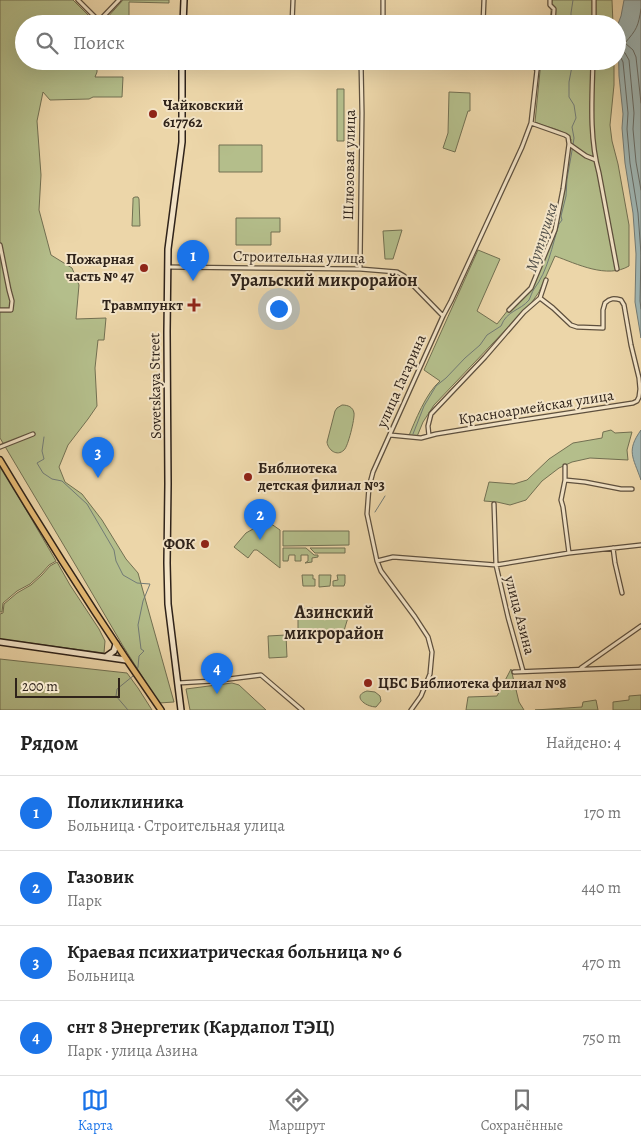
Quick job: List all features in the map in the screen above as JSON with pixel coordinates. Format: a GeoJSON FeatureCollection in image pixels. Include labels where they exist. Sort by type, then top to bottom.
{"type":"FeatureCollection","features":[{"type":"Feature","properties":{"kind":"main road"},"geometry":{"type":"LineString","coordinates":[[183,15],[184,0]]}},
{"type":"Feature","properties":{"kind":"main road","name":"Sovetskaya Street"},"geometry":{"type":"LineString","coordinates":[[181,710],[167,582],[168,242],[182,142],[182,70]]}},
{"type":"Feature","properties":{"kind":"main road"},"geometry":{"type":"LineString","coordinates":[[0,460],[45,535],[126,660],[161,710]]}},
{"type":"Feature","properties":{"kind":"main road"},"geometry":{"type":"LineString","coordinates":[[0,642],[126,660]]}},
{"type":"Feature","properties":{"kind":"main road"},"geometry":{"type":"LineString","coordinates":[[107,656],[114,651],[116,644]]}},
{"type":"Feature","properties":{"kind":"street"},"geometry":{"type":"LineString","coordinates":[[78,0],[94,15]]}},
{"type":"Feature","properties":{"kind":"street"},"geometry":{"type":"LineString","coordinates":[[107,15],[119,0]]}},
{"type":"Feature","properties":{"kind":"street"},"geometry":{"type":"LineString","coordinates":[[292,15],[293,0]]}},
{"type":"Feature","properties":{"kind":"street"},"geometry":{"type":"LineString","coordinates":[[382,0],[383,15]]}},
{"type":"Feature","properties":{"kind":"street"},"geometry":{"type":"LineString","coordinates":[[483,15],[484,0]]}},
{"type":"Feature","properties":{"kind":"street"},"geometry":{"type":"LineString","coordinates":[[550,0],[550,4],[554,9],[554,15]]}},
{"type":"Feature","properties":{"kind":"street"},"geometry":{"type":"LineString","coordinates":[[594,0],[594,15]]}},
{"type":"Feature","properties":{"kind":"street","name":"Шлюзовая улица"},"geometry":{"type":"LineString","coordinates":[[360,269],[361,70]]}},
{"type":"Feature","properties":{"kind":"street","name":"улица Гагарина"},"geometry":{"type":"LineString","coordinates":[[411,710],[421,696],[430,674],[432,652],[428,637],[416,617],[381,571],[377,561],[367,514],[369,487],[373,472],[443,316],[522,147],[530,123],[537,70]]}},
{"type":"Feature","properties":{"kind":"street"},"geometry":{"type":"LineString","coordinates":[[593,70],[592,136],[618,269]]}},
{"type":"Feature","properties":{"kind":"street"},"geometry":{"type":"LineString","coordinates":[[509,310],[532,288],[555,230],[569,144],[568,137],[565,135],[530,123]]}},
{"type":"Feature","properties":{"kind":"street"},"geometry":{"type":"LineString","coordinates":[[569,144],[586,156],[596,160]]}},
{"type":"Feature","properties":{"kind":"street"},"geometry":{"type":"LineString","coordinates":[[0,245],[12,301],[11,310],[0,310]]}},
{"type":"Feature","properties":{"kind":"street","name":"Строительная улица"},"geometry":{"type":"LineString","coordinates":[[168,267],[360,269],[397,272],[404,276],[443,316]]}},
{"type":"Feature","properties":{"kind":"street","name":"Красноармейская улица"},"geometry":{"type":"LineString","coordinates":[[540,298],[571,325],[603,328],[604,303],[615,298],[621,300],[624,306],[639,378],[639,397],[637,401],[633,404],[551,415],[429,436],[428,426],[431,414],[524,312],[540,298],[546,280]]}},
{"type":"Feature","properties":{"kind":"street"},"geometry":{"type":"LineString","coordinates":[[0,446],[33,434]]}},
{"type":"Feature","properties":{"kind":"street"},"geometry":{"type":"LineString","coordinates":[[390,435],[422,438],[429,436]]}},
{"type":"Feature","properties":{"kind":"street"},"geometry":{"type":"LineString","coordinates":[[565,466],[562,500],[569,554]]}},
{"type":"Feature","properties":{"kind":"street"},"geometry":{"type":"LineString","coordinates":[[565,480],[632,489]]}},
{"type":"Feature","properties":{"kind":"street","name":"улица Азина"},"geometry":{"type":"LineString","coordinates":[[494,504],[496,565],[523,671]]}},
{"type":"Feature","properties":{"kind":"street"},"geometry":{"type":"LineString","coordinates":[[377,561],[392,557],[496,565],[641,545]]}},
{"type":"Feature","properties":{"kind":"street"},"geometry":{"type":"LineString","coordinates":[[613,548],[622,594]]}},
{"type":"Feature","properties":{"kind":"street"},"geometry":{"type":"LineString","coordinates":[[580,669],[641,626]]}},
{"type":"Feature","properties":{"kind":"street","name":"улица Азина"},"geometry":{"type":"LineString","coordinates":[[514,672],[641,667]]}},
{"type":"Feature","properties":{"kind":"street"},"geometry":{"type":"LineString","coordinates":[[177,683],[261,675],[302,710]]}},
{"type":"Feature","properties":{"kind":"green space"},"geometry":{"type":"Polygon","coordinates":[[[0,0],[73,0],[88,15],[15,15],[15,70],[97,70],[95,77],[123,77],[122,97],[50,100],[43,92],[37,121],[41,175],[39,210],[51,255],[72,268],[79,285],[76,319],[106,318],[104,340],[98,340],[95,368],[97,406],[68,445],[59,467],[65,482],[82,494],[102,520],[126,559],[138,573],[174,702],[159,703],[123,646],[0,438],[0,0]]]}},
{"type":"Feature","properties":{"kind":"green space"},"geometry":{"type":"Polygon","coordinates":[[[123,0],[169,0],[169,3],[129,2],[129,15],[110,15],[123,0]]]}},
{"type":"Feature","properties":{"kind":"green space"},"geometry":{"type":"Polygon","coordinates":[[[552,0],[612,0],[613,15],[551,15],[552,0]]]}},
{"type":"Feature","properties":{"kind":"green space"},"geometry":{"type":"Polygon","coordinates":[[[540,70],[614,70],[610,125],[629,225],[629,266],[620,270],[602,271],[555,256],[539,292],[532,302],[434,405],[423,422],[416,439],[408,438],[426,400],[440,381],[424,370],[478,250],[500,259],[477,311],[497,324],[508,310],[510,311],[532,289],[556,229],[565,189],[566,167],[571,139],[558,130],[535,122],[540,70]]]}},
{"type":"Feature","properties":{"kind":"green space"},"geometry":{"type":"Polygon","coordinates":[[[337,89],[344,89],[344,141],[337,141],[337,89]]]}},
{"type":"Feature","properties":{"kind":"green space"},"geometry":{"type":"Polygon","coordinates":[[[449,92],[470,93],[470,111],[468,111],[455,152],[443,148],[448,133],[449,92]]]}},
{"type":"Feature","properties":{"kind":"green space"},"geometry":{"type":"Polygon","coordinates":[[[219,145],[262,145],[262,172],[219,172],[219,145]]]}},
{"type":"Feature","properties":{"kind":"green space"},"geometry":{"type":"Polygon","coordinates":[[[133,198],[139,199],[140,226],[132,226],[133,198]]]}},
{"type":"Feature","properties":{"kind":"green space"},"geometry":{"type":"Polygon","coordinates":[[[236,218],[280,218],[280,232],[271,232],[271,245],[236,245],[236,218]]]}},
{"type":"Feature","properties":{"kind":"green space"},"geometry":{"type":"Polygon","coordinates":[[[402,230],[393,259],[385,259],[383,231],[402,230]]]}},
{"type":"Feature","properties":{"kind":"green space"},"geometry":{"type":"Polygon","coordinates":[[[342,405],[351,408],[354,416],[346,448],[336,453],[331,450],[327,442],[335,411],[342,405]]]}},
{"type":"Feature","properties":{"kind":"green space"},"geometry":{"type":"Polygon","coordinates":[[[611,430],[615,433],[632,432],[627,450],[628,460],[590,458],[572,462],[559,468],[542,481],[526,500],[510,505],[484,501],[489,482],[514,484],[527,480],[549,459],[573,443],[602,438],[603,432],[611,430]]]}},
{"type":"Feature","properties":{"kind":"green space"},"geometry":{"type":"Polygon","coordinates":[[[0,465],[56,561],[49,565],[30,584],[17,591],[3,603],[2,612],[0,612],[0,465]]]}},
{"type":"Feature","properties":{"kind":"green space"},"geometry":{"type":"Polygon","coordinates":[[[267,521],[280,530],[280,568],[257,550],[254,550],[248,558],[234,547],[246,533],[267,521]]]}},
{"type":"Feature","properties":{"kind":"green space"},"geometry":{"type":"Polygon","coordinates":[[[283,531],[349,531],[349,545],[283,546],[283,531]]]}},
{"type":"Feature","properties":{"kind":"green space"},"geometry":{"type":"Polygon","coordinates":[[[283,548],[306,548],[314,555],[318,555],[318,557],[312,558],[312,562],[305,563],[308,561],[308,555],[301,555],[301,561],[295,561],[295,555],[289,555],[288,561],[283,561],[283,548]]]}},
{"type":"Feature","properties":{"kind":"green space"},"geometry":{"type":"Polygon","coordinates":[[[310,548],[345,548],[345,553],[315,553],[310,548]]]}},
{"type":"Feature","properties":{"kind":"green space"},"geometry":{"type":"Polygon","coordinates":[[[57,562],[99,629],[105,641],[104,653],[0,639],[0,614],[3,613],[4,604],[17,593],[31,585],[50,566],[57,562]]]}},
{"type":"Feature","properties":{"kind":"green space"},"geometry":{"type":"Polygon","coordinates":[[[302,575],[313,575],[315,586],[303,586],[302,575]]]}},
{"type":"Feature","properties":{"kind":"green space"},"geometry":{"type":"Polygon","coordinates":[[[319,575],[331,575],[330,586],[319,587],[319,575]]]}},
{"type":"Feature","properties":{"kind":"green space"},"geometry":{"type":"Polygon","coordinates":[[[337,575],[345,575],[344,586],[333,586],[333,581],[338,580],[337,575]]]}},
{"type":"Feature","properties":{"kind":"green space"},"geometry":{"type":"Polygon","coordinates":[[[312,608],[319,611],[350,611],[343,634],[298,635],[298,609],[312,608]]]}},
{"type":"Feature","properties":{"kind":"green space"},"geometry":{"type":"Polygon","coordinates":[[[286,635],[287,657],[269,658],[268,636],[286,635]]]}},
{"type":"Feature","properties":{"kind":"green space"},"geometry":{"type":"Polygon","coordinates":[[[0,659],[127,673],[152,710],[0,710],[0,659]]]}},
{"type":"Feature","properties":{"kind":"green space"},"geometry":{"type":"Polygon","coordinates":[[[511,669],[519,702],[524,710],[466,710],[468,697],[497,696],[511,669]]]}},
{"type":"Feature","properties":{"kind":"green space"},"geometry":{"type":"Polygon","coordinates":[[[232,683],[239,685],[266,710],[190,710],[186,689],[232,683]]]}},
{"type":"Feature","properties":{"kind":"green space"},"geometry":{"type":"Polygon","coordinates":[[[367,691],[375,692],[380,696],[381,701],[376,707],[372,707],[360,698],[362,693],[367,691]]]}},
{"type":"Feature","properties":{"kind":"green space"},"geometry":{"type":"Polygon","coordinates":[[[641,695],[641,710],[613,710],[613,702],[629,700],[629,696],[641,695]]]}},
{"type":"Feature","properties":{"kind":"green space"},"geometry":{"type":"Polygon","coordinates":[[[596,700],[598,710],[535,710],[582,707],[583,702],[596,700]]]}},
{"type":"Feature","properties":{"kind":"water"},"geometry":{"type":"Polygon","coordinates":[[[624,0],[641,0],[641,338],[635,302],[636,254],[633,213],[625,163],[622,128],[623,114],[619,70],[626,70],[626,15],[621,15],[624,0]]]}},
{"type":"Feature","properties":{"kind":"water"},"geometry":{"type":"Polygon","coordinates":[[[641,430],[641,480],[632,449],[636,437],[641,430]]]}},
{"type":"Feature","properties":{"kind":"waterway","name":"Мутнушка"},"geometry":{"type":"LineString","coordinates":[[571,15],[573,0]]}},
{"type":"Feature","properties":{"kind":"waterway","name":"Мутнушка"},"geometry":{"type":"LineString","coordinates":[[413,434],[424,406],[436,386],[480,345],[487,335],[501,326],[510,314],[529,300],[543,274],[559,224],[562,220],[561,216],[566,196],[574,138],[572,127],[576,118],[574,105],[569,97],[571,70]]}},
{"type":"Feature","properties":{"kind":"waterway","name":"Мутнушка"},"geometry":{"type":"LineString","coordinates":[[44,437],[42,451],[44,459],[37,463],[43,473],[52,479],[62,481],[87,504],[114,550],[116,561],[123,575],[137,583],[150,584],[143,601],[138,625],[141,649],[144,651],[139,656],[137,670]]}},
{"type":"Feature","properties":{"kind":"waterway","name":"Мутнушка"},"geometry":{"type":"LineString","coordinates":[[375,512],[385,496]]}},
{"type":"Feature","properties":{"kind":"waterway"},"geometry":{"type":"LineString","coordinates":[[128,710],[116,696],[117,689],[135,674]]}},
{"type":"Feature","properties":{"kind":"place","name":"Чайковский 617762"},"geometry":{"type":"Point","coordinates":[153,114]}},
{"type":"Feature","properties":{"kind":"place","name":"Пожарная часть № 47"},"geometry":{"type":"Point","coordinates":[144,268]}},
{"type":"Feature","properties":{"kind":"place","name":"Поликлиника"},"geometry":{"type":"Point","coordinates":[193,281]}},
{"type":"Feature","properties":{"kind":"place","name":"Травмпункт"},"geometry":{"type":"Point","coordinates":[194,305]}},
{"type":"Feature","properties":{"kind":"place","name":"Библиотека детская филиал №3"},"geometry":{"type":"Point","coordinates":[248,477]}},
{"type":"Feature","properties":{"kind":"place","name":"Краевая психиатрическая больница № 6"},"geometry":{"type":"Point","coordinates":[98,478]}},
{"type":"Feature","properties":{"kind":"place","name":"Газовик"},"geometry":{"type":"Point","coordinates":[260,540]}},
{"type":"Feature","properties":{"kind":"place","name":"ФОК"},"geometry":{"type":"Point","coordinates":[205,544]}},
{"type":"Feature","properties":{"kind":"place","name":"ЦБС Библиотека филиал №8"},"geometry":{"type":"Point","coordinates":[368,683]}},
{"type":"Feature","properties":{"kind":"place","name":"снт 8 Энергетик (Кардапол ТЭЦ)"},"geometry":{"type":"Point","coordinates":[217,694]}},
{"type":"Feature","properties":{"kind":"district","name":"Уральский микрорайон"},"geometry":{"type":"Point","coordinates":[324,280]}},
{"type":"Feature","properties":{"kind":"district","name":"Азинский микрорайон"},"geometry":{"type":"Point","coordinates":[334,622]}}]}
